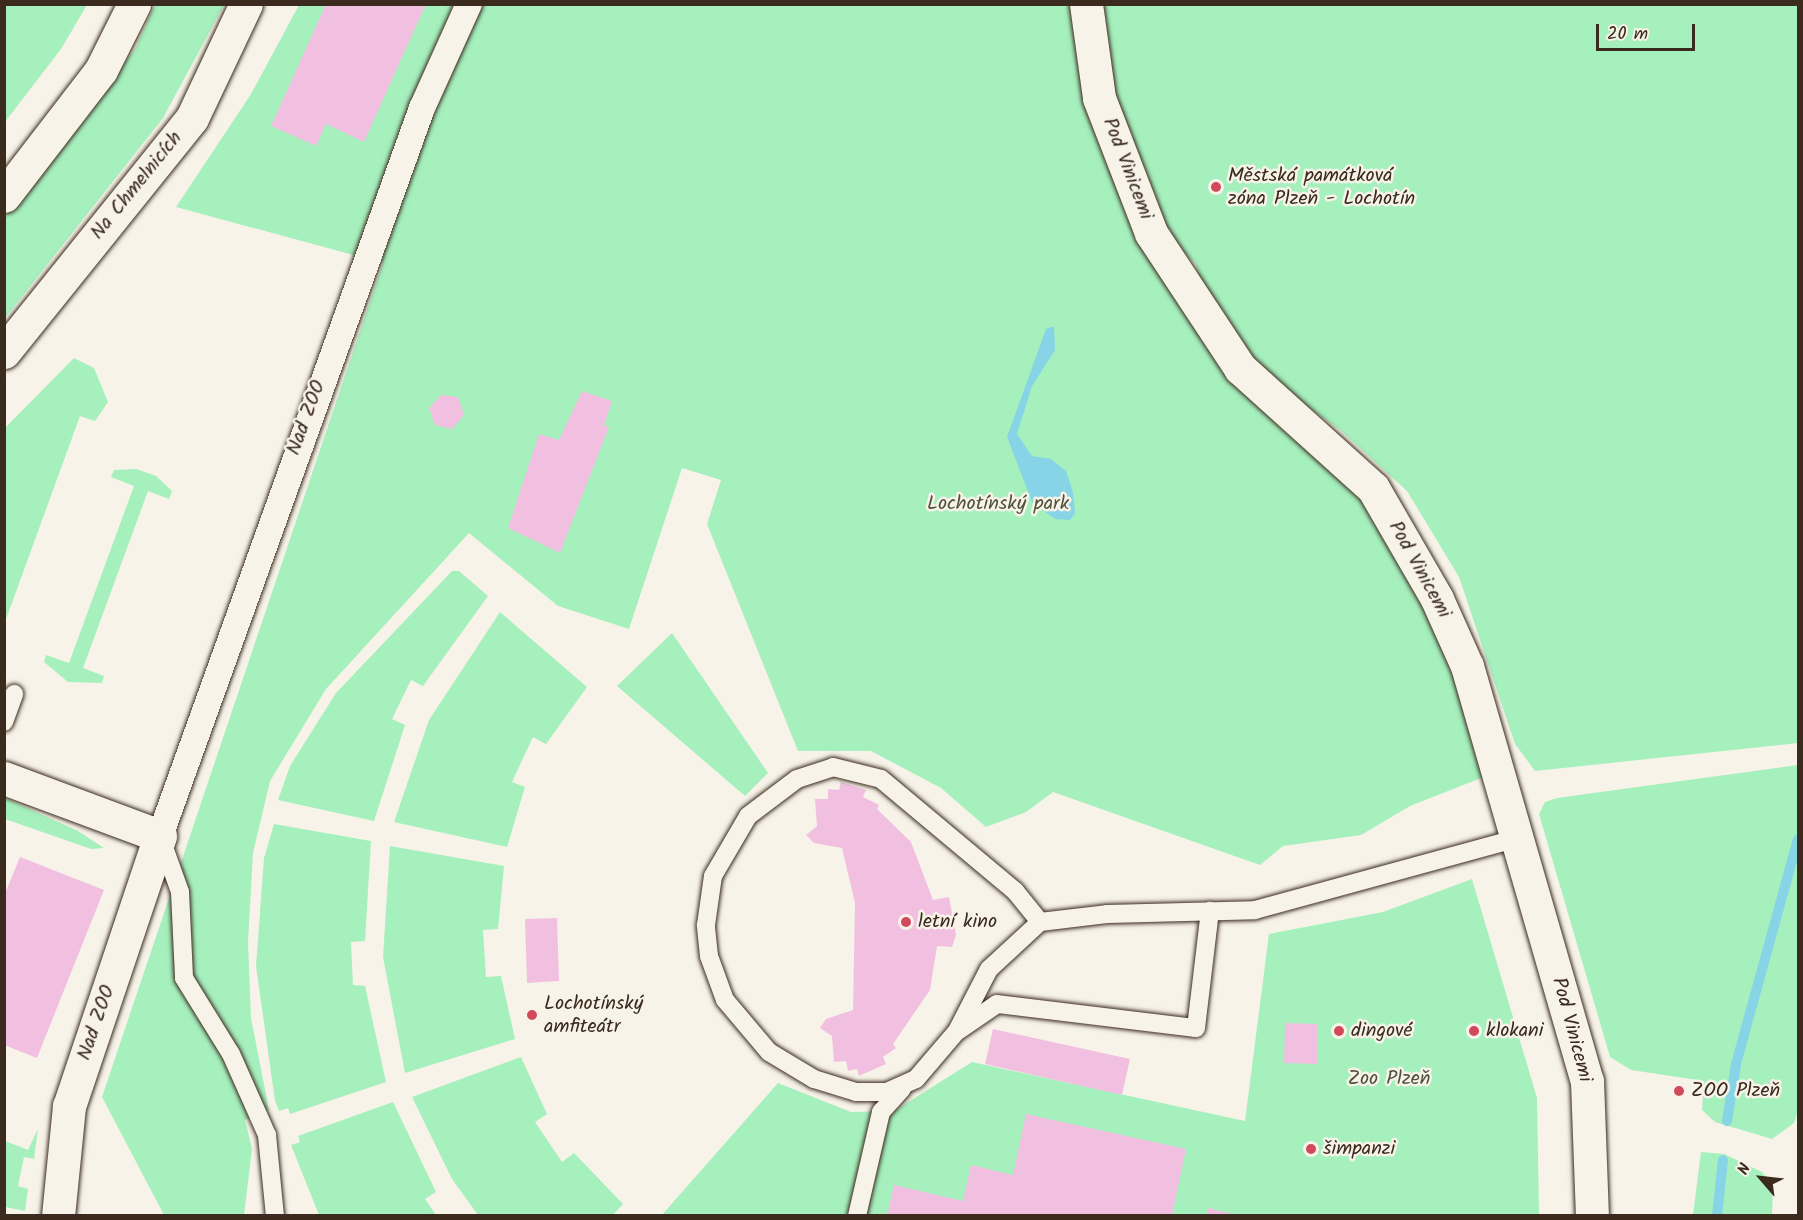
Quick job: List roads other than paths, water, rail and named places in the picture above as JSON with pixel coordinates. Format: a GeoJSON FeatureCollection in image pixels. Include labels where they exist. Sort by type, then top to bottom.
{"type":"FeatureCollection","features":[{"type":"Feature","properties":{"kind":"street"},"geometry":{"type":"LineString","coordinates":[[4,196],[101,70],[134,4]]}},
{"type":"Feature","properties":{"kind":"street","name":"Na Chmelnicích"},"geometry":{"type":"LineString","coordinates":[[4,352],[192,118],[246,4]]}},
{"type":"Feature","properties":{"kind":"street","name":"Nad ZOO"},"geometry":{"type":"LineString","coordinates":[[58,1215],[69,1106],[160,836],[422,108],[469,4]]}},
{"type":"Feature","properties":{"kind":"street","name":"Pod Vinicemi"},"geometry":{"type":"LineString","coordinates":[[1086,4],[1099,98],[1151,233],[1240,369],[1373,488],[1437,599],[1467,666],[1519,838],[1587,1081],[1592,1215]]}},
{"type":"Feature","properties":{"kind":"street"},"geometry":{"type":"LineString","coordinates":[[4,778],[160,836]]}},
{"type":"Feature","properties":{"kind":"lane"},"geometry":{"type":"LineString","coordinates":[[4,722],[14,694]]}},
{"type":"Feature","properties":{"kind":"lane"},"geometry":{"type":"LineString","coordinates":[[916,1079],[887,1092],[856,1092],[814,1079],[769,1052],[736,1018],[716,980],[706,925],[713,876],[743,822],[796,779],[833,767],[854,770],[881,779],[1014,891],[1040,922]]}},
{"type":"Feature","properties":{"kind":"lane"},"geometry":{"type":"LineString","coordinates":[[160,836],[180,892],[184,978],[231,1054],[267,1135],[277,1212]]}},
{"type":"Feature","properties":{"kind":"lane"},"geometry":{"type":"LineString","coordinates":[[857,1215],[881,1112],[916,1079],[957,1031],[989,969],[1040,922],[1255,910],[1519,838]]}},
{"type":"Feature","properties":{"kind":"lane"},"geometry":{"type":"LineString","coordinates":[[957,1031],[997,1004],[1196,1028],[1210,911]]}},
{"type":"Feature","properties":{"kind":"water"},"geometry":{"type":"Polygon","coordinates":[[[1054,326],[1055,350],[1032,386],[1017,434],[1032,456],[1051,459],[1066,471],[1073,492],[1075,513],[1070,520],[1055,519],[1032,502],[1007,437],[1046,329],[1054,326]]]}},
{"type":"Feature","properties":{"kind":"waterway"},"geometry":{"type":"LineString","coordinates":[[1727,1121],[1736,1064],[1798,839]]}},
{"type":"Feature","properties":{"kind":"waterway"},"geometry":{"type":"LineString","coordinates":[[1717,1216],[1723,1160]]}},
{"type":"Feature","properties":{"kind":"place","name":"Městská památková zóna Plzeň - Lochotín"},"geometry":{"type":"Point","coordinates":[1216,187]}},
{"type":"Feature","properties":{"kind":"place","name":"letní kino"},"geometry":{"type":"Point","coordinates":[906,922]}},
{"type":"Feature","properties":{"kind":"place","name":"Lochotínský amfiteátr"},"geometry":{"type":"Point","coordinates":[532,1015]}},
{"type":"Feature","properties":{"kind":"place","name":"dingové"},"geometry":{"type":"Point","coordinates":[1339,1031]}},
{"type":"Feature","properties":{"kind":"place","name":"klokani"},"geometry":{"type":"Point","coordinates":[1474,1031]}},
{"type":"Feature","properties":{"kind":"place","name":"ZOO Plzeň"},"geometry":{"type":"Point","coordinates":[1679,1091]}},
{"type":"Feature","properties":{"kind":"place","name":"šimpanzi"},"geometry":{"type":"Point","coordinates":[1311,1149]}},
{"type":"Feature","properties":{"kind":"park label","name":"Lochotínský park"},"geometry":{"type":"Point","coordinates":[998,504]}},
{"type":"Feature","properties":{"kind":"park label","name":"Zoo Plzeň"},"geometry":{"type":"Point","coordinates":[1389,1079]}}]}
